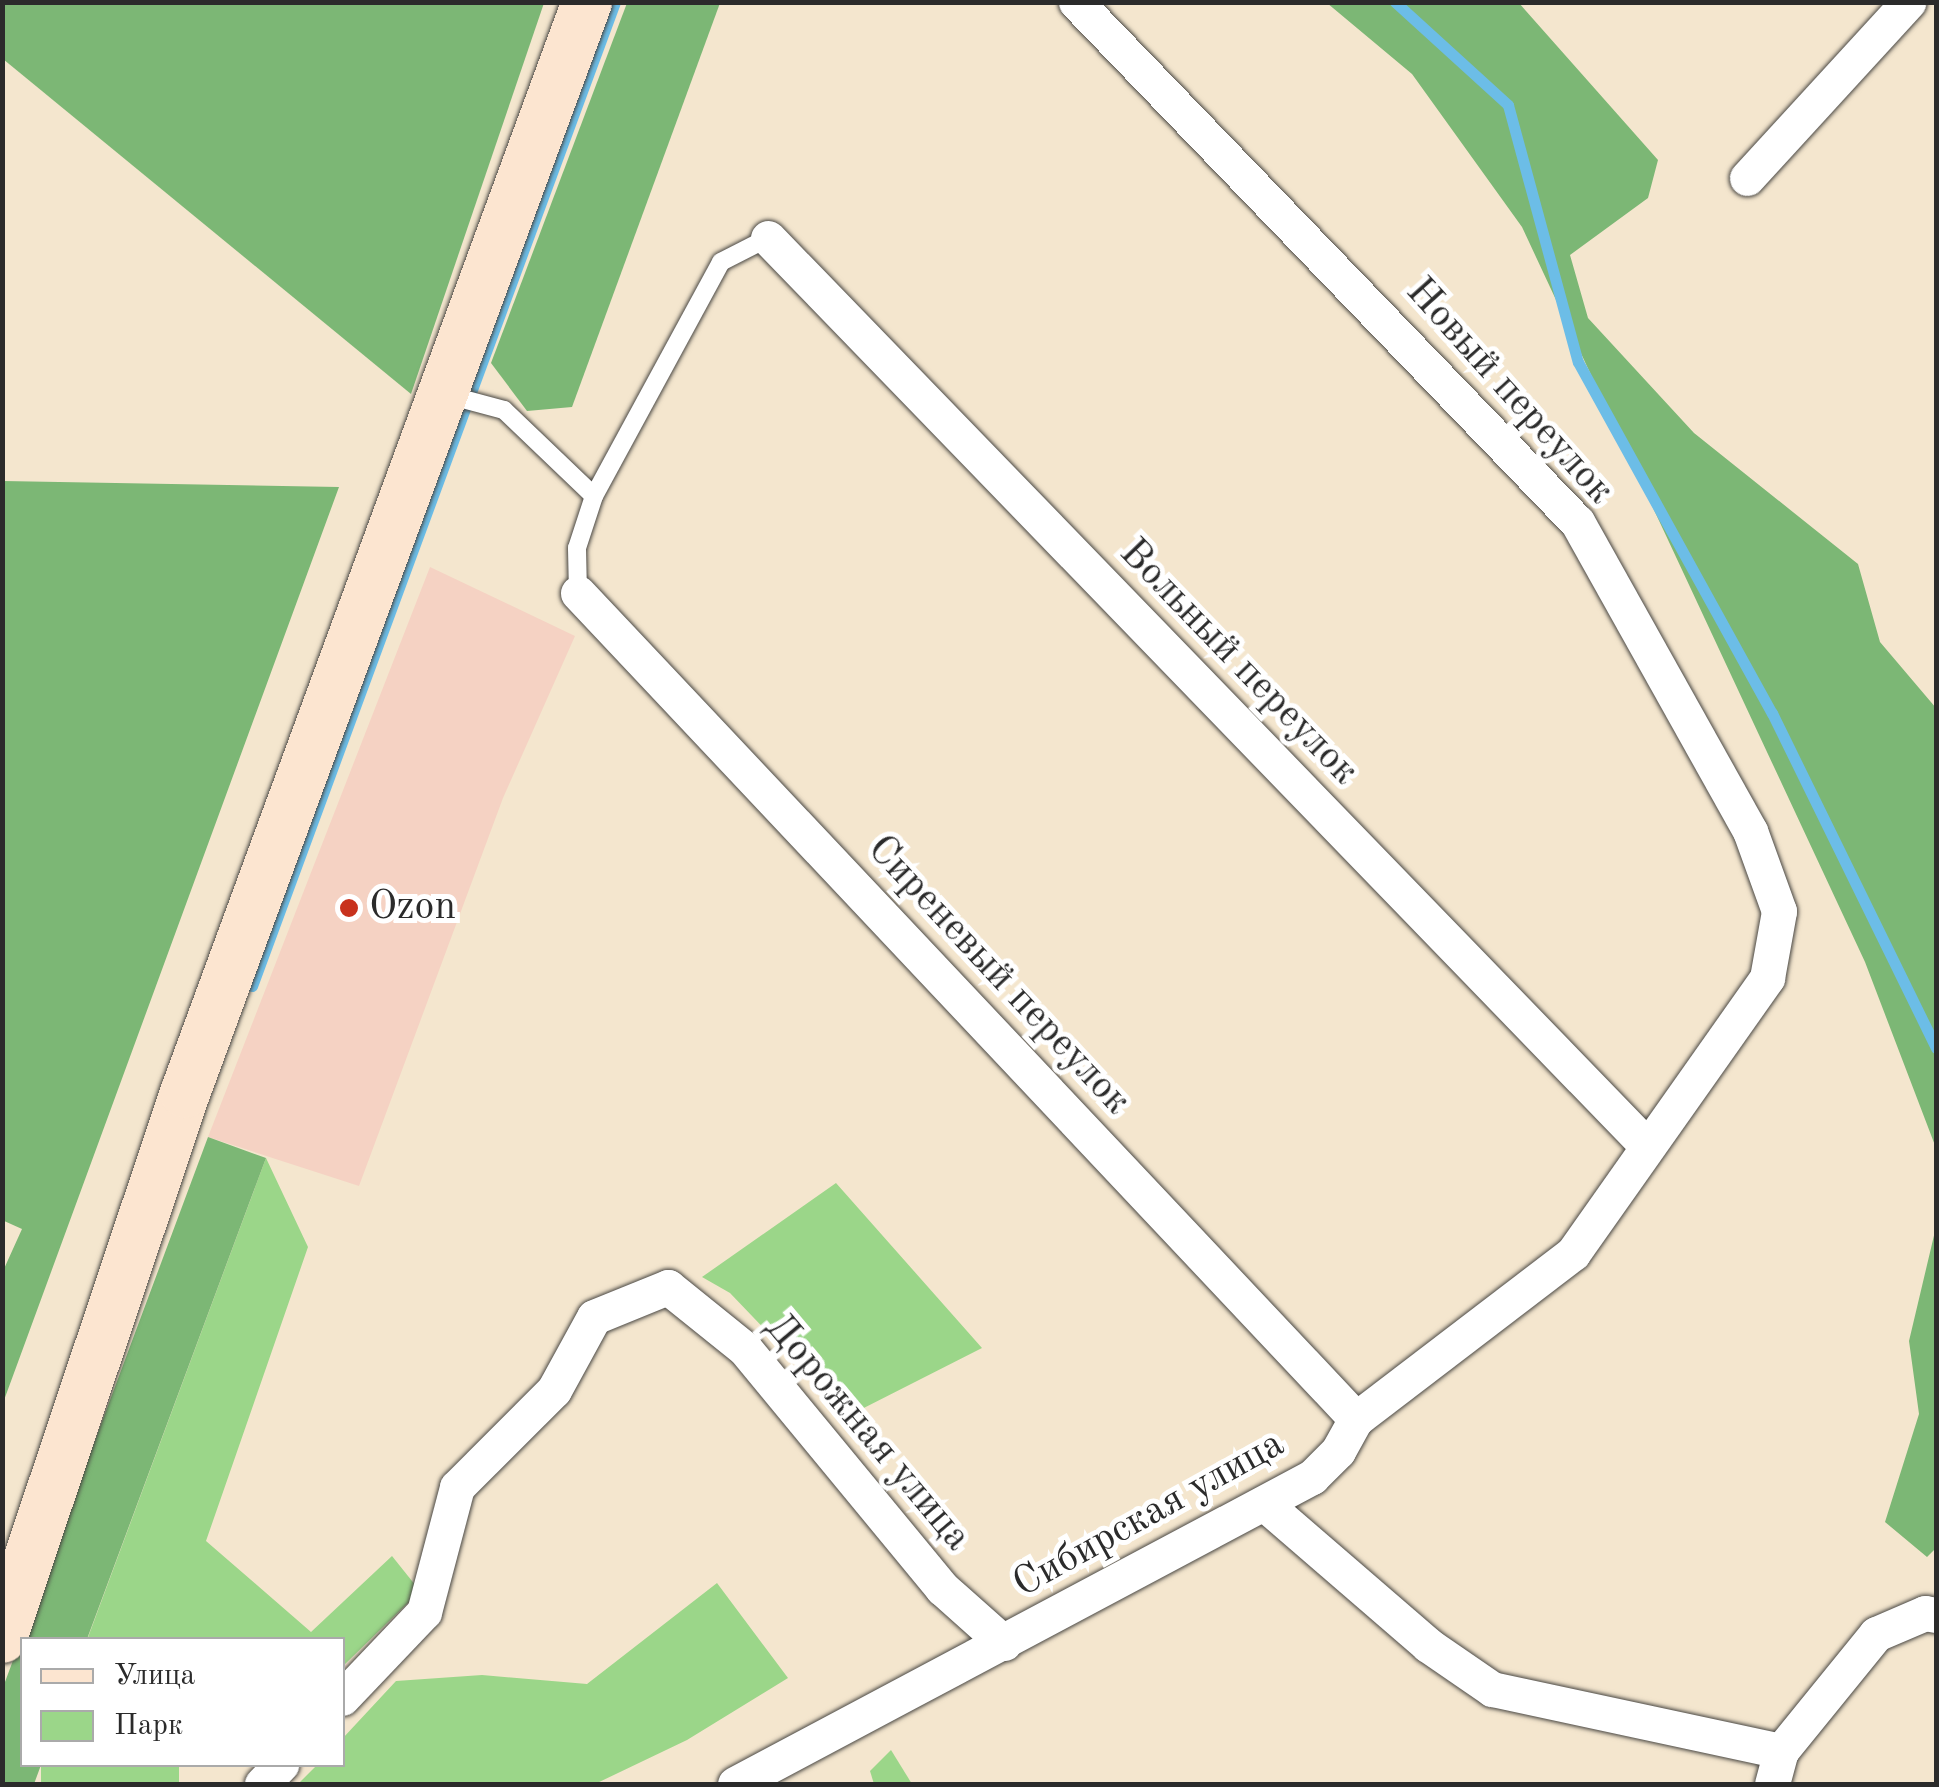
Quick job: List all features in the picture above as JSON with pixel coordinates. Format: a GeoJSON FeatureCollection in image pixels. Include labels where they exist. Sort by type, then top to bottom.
{"type":"FeatureCollection","features":[{"type":"Feature","properties":{"kind":"main road"},"geometry":{"type":"LineString","coordinates":[[2,1638],[185,1093],[587,2]]}},
{"type":"Feature","properties":{"kind":"street","name":"Новый переулок"},"geometry":{"type":"LineString","coordinates":[[1076,2],[1577,522],[1750,831],[1778,911]]}},
{"type":"Feature","properties":{"kind":"street"},"geometry":{"type":"LineString","coordinates":[[1747,178],[1908,2]]}},
{"type":"Feature","properties":{"kind":"street","name":"Вольный переулок"},"geometry":{"type":"LineString","coordinates":[[768,238],[1647,1146]]}},
{"type":"Feature","properties":{"kind":"street","name":"Сиреневый переулок"},"geometry":{"type":"LineString","coordinates":[[578,592],[1356,1418]]}},
{"type":"Feature","properties":{"kind":"street","name":"Сибирская улица"},"geometry":{"type":"LineString","coordinates":[[735,1784],[1266,1505],[1338,1452],[1356,1418],[1573,1254],[1767,978],[1778,911]]}},
{"type":"Feature","properties":{"kind":"street","name":"Дорожная улица"},"geometry":{"type":"LineString","coordinates":[[345,1695],[424,1612],[457,1488],[554,1390],[594,1318],[668,1287],[745,1349],[942,1588],[1004,1643]]}},
{"type":"Feature","properties":{"kind":"street"},"geometry":{"type":"LineString","coordinates":[[1266,1505],[1428,1645],[1492,1688],[1777,1768],[1876,1634],[1925,1613],[1936,1615]]}},
{"type":"Feature","properties":{"kind":"lane"},"geometry":{"type":"LineString","coordinates":[[578,592],[577,548],[594,496],[721,262],[768,238]]}},
{"type":"Feature","properties":{"kind":"lane"},"geometry":{"type":"LineString","coordinates":[[443,393],[504,410],[594,496]]}},
{"type":"Feature","properties":{"kind":"shaded area"},"geometry":{"type":"Polygon","coordinates":[[[430,567],[575,636],[503,798],[359,1186],[208,1137],[430,567]]]}},
{"type":"Feature","properties":{"kind":"green space"},"geometry":{"type":"Polygon","coordinates":[[[2,3],[544,3],[411,394],[3,59],[2,3]]]}},
{"type":"Feature","properties":{"kind":"green space"},"geometry":{"type":"Polygon","coordinates":[[[627,3],[720,3],[572,407],[527,411],[491,363],[627,3]]]}},
{"type":"Feature","properties":{"kind":"green space"},"geometry":{"type":"Polygon","coordinates":[[[1327,3],[1519,3],[1658,160],[1648,198],[1570,255],[1588,318],[1694,433],[1858,564],[1880,642],[1936,708],[1936,1148],[1865,962],[1522,227],[1412,74],[1327,3]]]}},
{"type":"Feature","properties":{"kind":"green space"},"geometry":{"type":"Polygon","coordinates":[[[3,481],[339,487],[3,1403],[3,1271],[22,1229],[2,1220],[3,481]]]}},
{"type":"Feature","properties":{"kind":"green space"},"geometry":{"type":"Polygon","coordinates":[[[208,1137],[266,1158],[88,1637],[22,1637],[208,1137]]]}},
{"type":"Feature","properties":{"kind":"green space"},"geometry":{"type":"Polygon","coordinates":[[[266,1158],[308,1247],[206,1541],[311,1632],[392,1556],[420,1591],[345,1664],[345,1637],[88,1637],[266,1158]]]}},
{"type":"Feature","properties":{"kind":"green space"},"geometry":{"type":"Polygon","coordinates":[[[836,1183],[982,1348],[848,1416],[730,1293],[702,1277],[836,1183]]]}},
{"type":"Feature","properties":{"kind":"green space"},"geometry":{"type":"Polygon","coordinates":[[[1936,1227],[1936,1548],[1927,1557],[1885,1522],[1919,1414],[1909,1341],[1936,1227]]]}},
{"type":"Feature","properties":{"kind":"green space"},"geometry":{"type":"Polygon","coordinates":[[[717,1583],[788,1678],[687,1740],[595,1784],[298,1784],[315,1767],[345,1767],[345,1736],[396,1681],[482,1675],[587,1684],[717,1583]]]}},
{"type":"Feature","properties":{"kind":"green space"},"geometry":{"type":"Polygon","coordinates":[[[20,1642],[20,1767],[40,1767],[34,1784],[3,1784],[2,1690],[20,1642]]]}},
{"type":"Feature","properties":{"kind":"green space"},"geometry":{"type":"Polygon","coordinates":[[[891,1750],[912,1784],[874,1784],[870,1771],[891,1750]]]}},
{"type":"Feature","properties":{"kind":"green space"},"geometry":{"type":"Polygon","coordinates":[[[41,1767],[179,1767],[179,1784],[41,1784],[41,1767]]]}},
{"type":"Feature","properties":{"kind":"waterway"},"geometry":{"type":"LineString","coordinates":[[252,986],[615,2]]}},
{"type":"Feature","properties":{"kind":"waterway"},"geometry":{"type":"LineString","coordinates":[[1395,2],[1508,105],[1578,362],[1772,713],[1936,1048]]}},
{"type":"Feature","properties":{"kind":"place","name":"Ozon"},"geometry":{"type":"Point","coordinates":[349,908]}}]}
